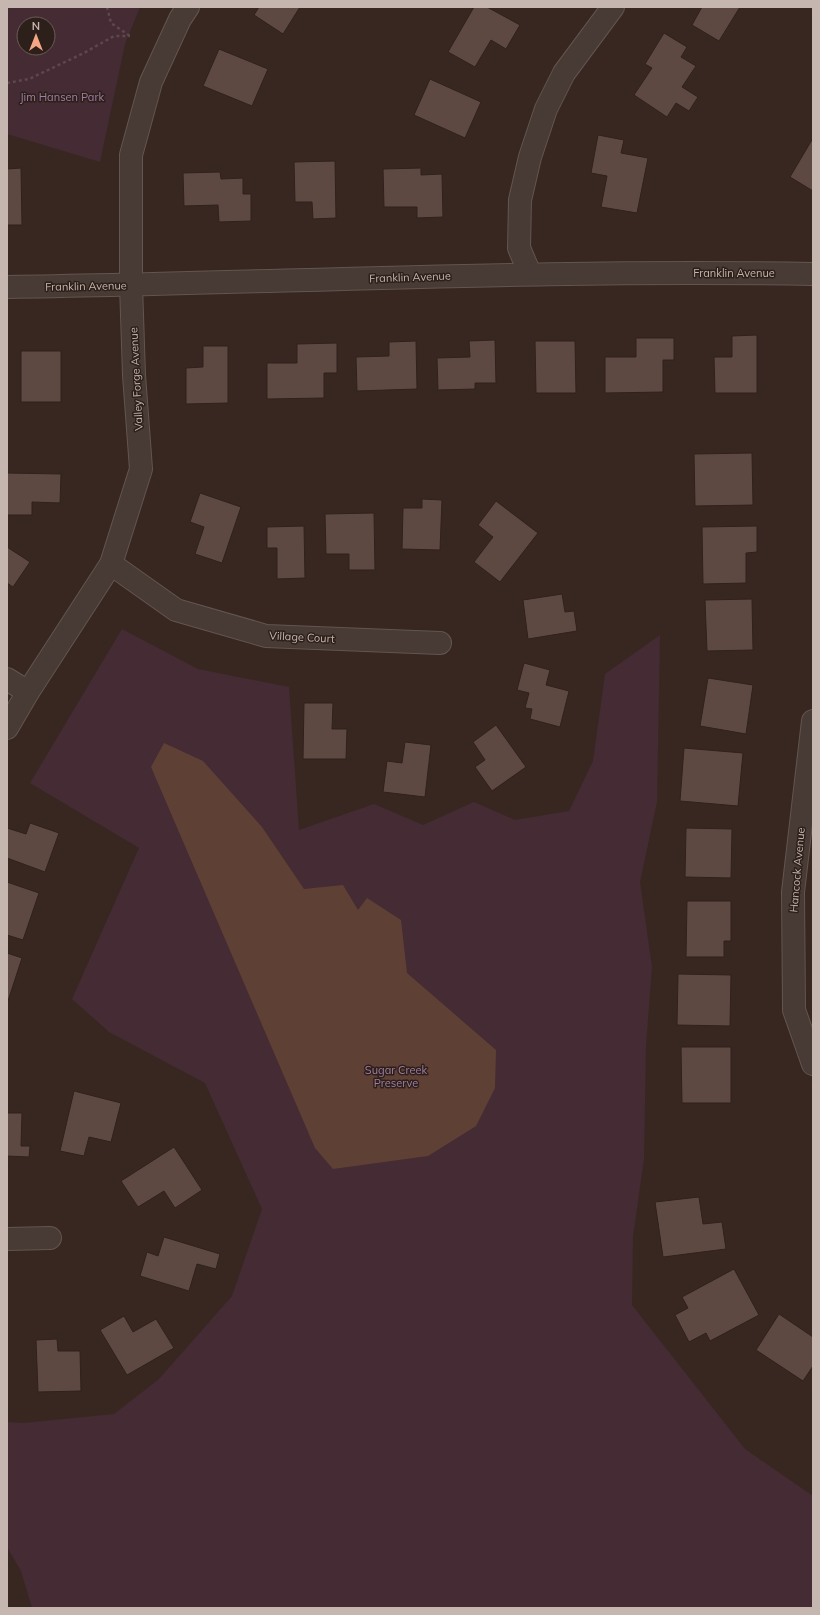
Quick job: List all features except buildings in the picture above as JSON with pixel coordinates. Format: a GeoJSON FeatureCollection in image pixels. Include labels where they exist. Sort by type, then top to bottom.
{"type":"FeatureCollection","features":[{"type":"Feature","properties":{"kind":"street","name":"Valley Forge Avenue"},"geometry":{"type":"LineString","coordinates":[[7,728],[28,692],[111,564],[141,469],[134,375],[131,285],[131,154],[151,82],[180,19],[188,7]]}},
{"type":"Feature","properties":{"kind":"street"},"geometry":{"type":"LineString","coordinates":[[530,274],[519,248],[520,200],[530,157],[546,108],[564,73],[613,7]]}},
{"type":"Feature","properties":{"kind":"street","name":"Franklin Avenue"},"geometry":{"type":"LineString","coordinates":[[7,287],[530,274],[730,272],[813,274]]}},
{"type":"Feature","properties":{"kind":"street","name":"Village Court"},"geometry":{"type":"LineString","coordinates":[[111,564],[176,610],[266,636],[440,644]]}},
{"type":"Feature","properties":{"kind":"street"},"geometry":{"type":"LineString","coordinates":[[7,679],[28,692]]}},
{"type":"Feature","properties":{"kind":"street","name":"Hancock Avenue"},"geometry":{"type":"LineString","coordinates":[[813,722],[793,892],[794,1010],[813,1064]]}},
{"type":"Feature","properties":{"kind":"street"},"geometry":{"type":"LineString","coordinates":[[7,1239],[50,1238]]}},
{"type":"Feature","properties":{"kind":"path"},"geometry":{"type":"LineString","coordinates":[[7,83],[29,78],[84,53],[114,36],[130,36],[111,23],[107,7]]}},
{"type":"Feature","properties":{"kind":"green space","name":"Jim Hansen Park"},"geometry":{"type":"Polygon","coordinates":[[[7,7],[140,7],[125,44],[100,162],[7,134],[7,7]]]}},
{"type":"Feature","properties":{"kind":"green space","name":"Sugar Creek Preserve"},"geometry":{"type":"Polygon","coordinates":[[[122,629],[198,669],[289,687],[299,830],[374,804],[423,825],[474,802],[515,820],[569,811],[593,761],[605,674],[660,635],[657,802],[640,882],[652,967],[646,1046],[644,1159],[633,1236],[632,1305],[745,1449],[813,1496],[813,1608],[32,1608],[21,1571],[7,1547],[7,1422],[23,1423],[114,1414],[159,1379],[232,1296],[262,1209],[205,1083],[109,1032],[72,999],[139,848],[30,783],[122,629]]]}},
{"type":"Feature","properties":{"kind":"shaded area"},"geometry":{"type":"Polygon","coordinates":[[[164,743],[203,761],[262,827],[304,889],[343,885],[358,910],[367,898],[401,920],[407,973],[496,1050],[495,1088],[476,1126],[428,1156],[333,1169],[315,1148],[151,767],[164,743]]]}}]}
